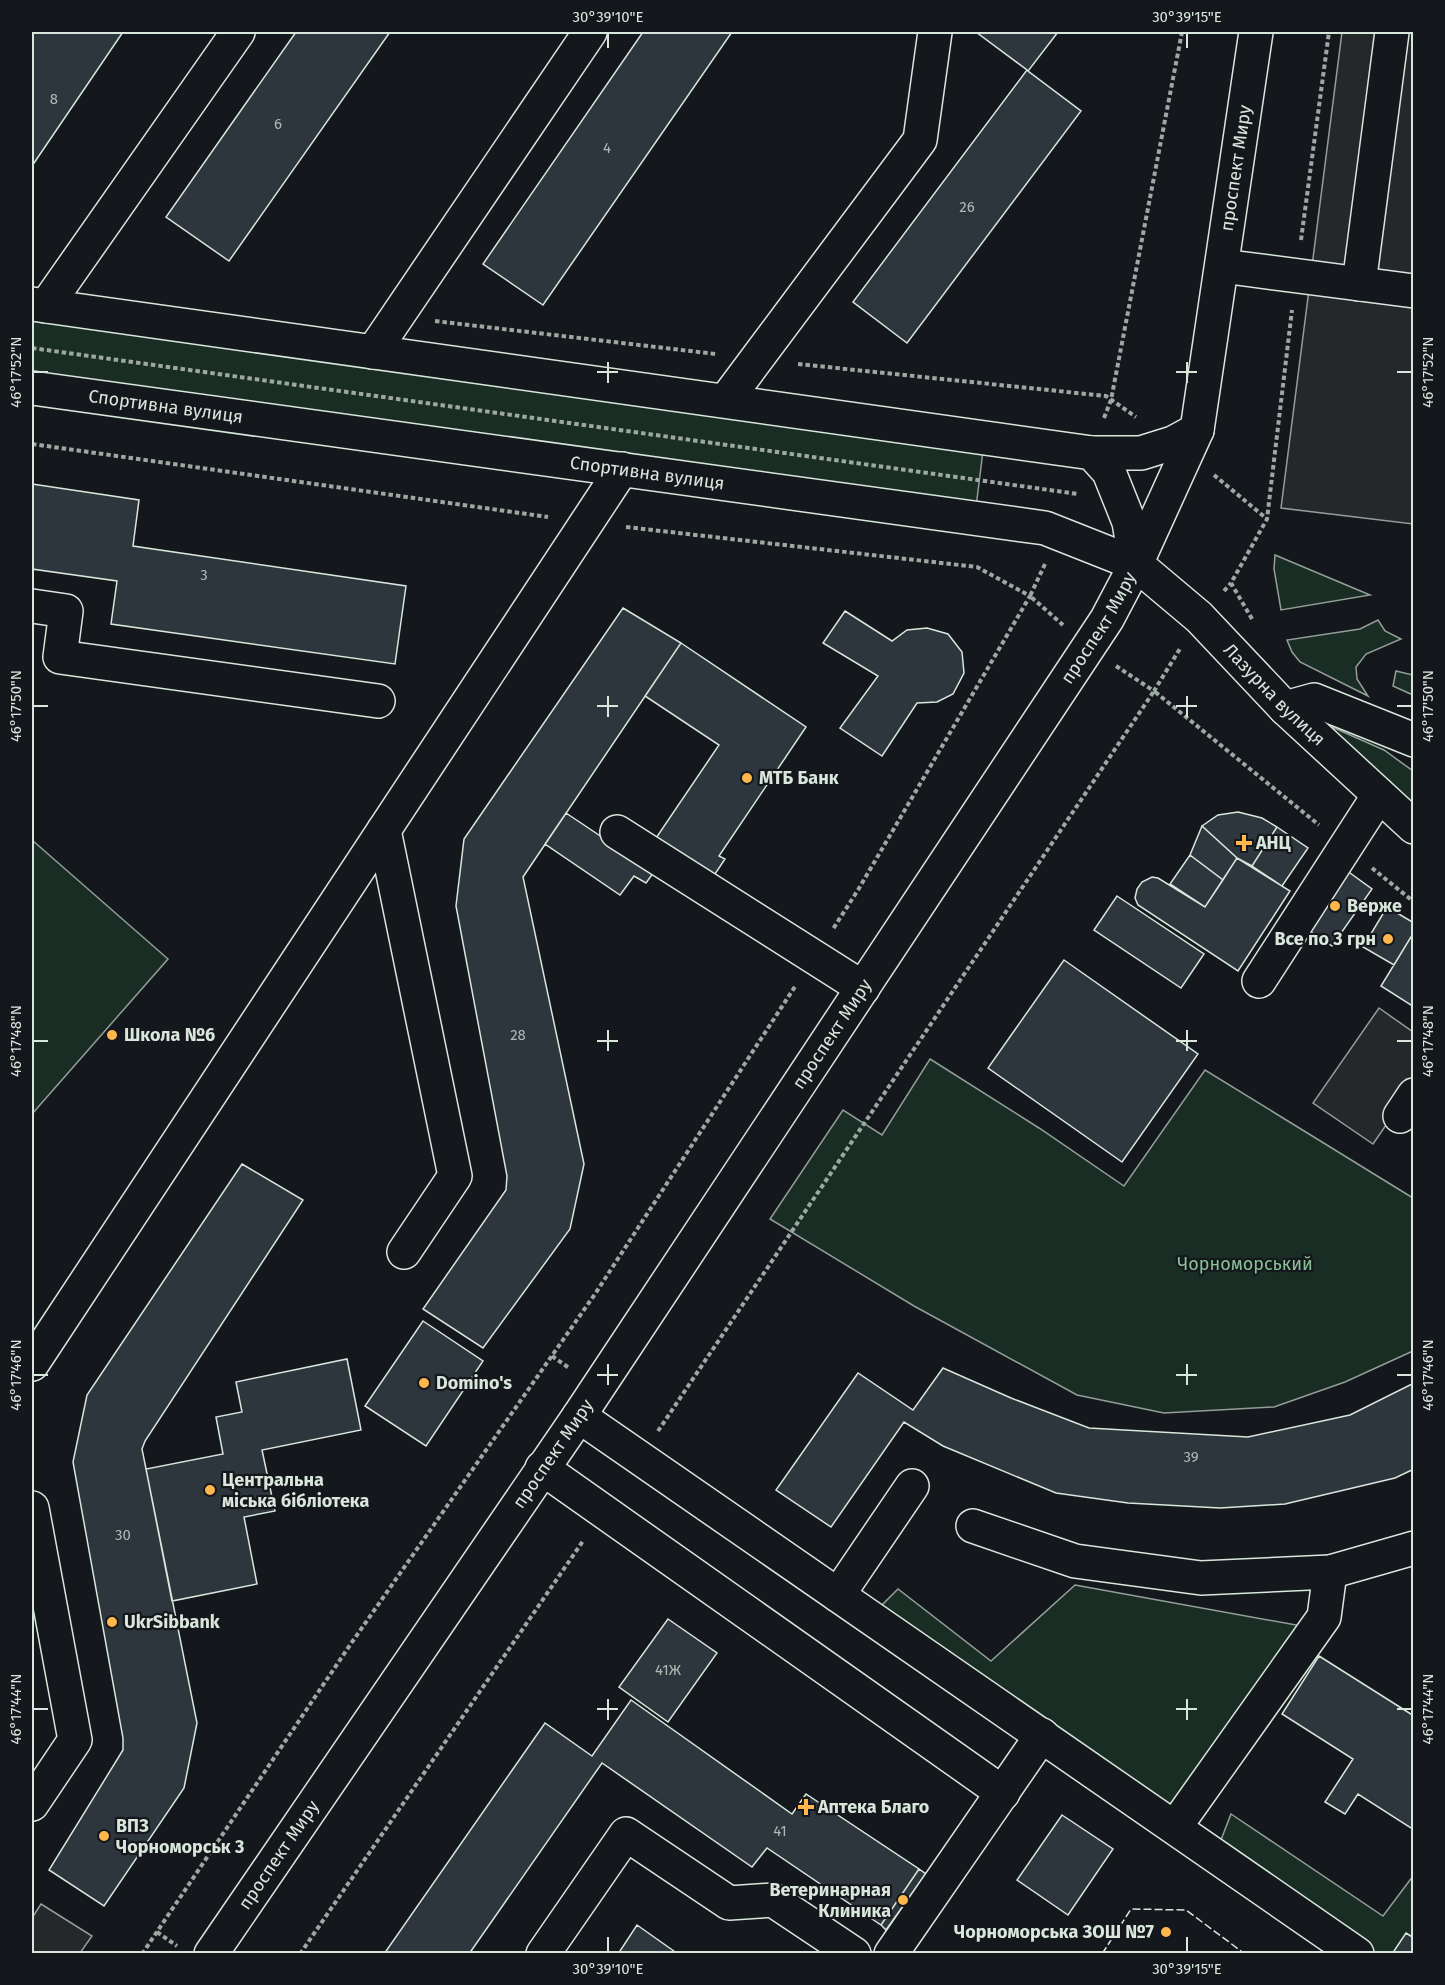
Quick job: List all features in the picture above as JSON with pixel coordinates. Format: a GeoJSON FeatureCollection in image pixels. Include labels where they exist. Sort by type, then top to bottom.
{"type":"FeatureCollection","features":[{"type":"Feature","properties":{"kind":"street"},"geometry":{"type":"LineString","coordinates":[[238,32],[39,305],[1092,453],[1141,453],[1173,443],[1197,430]]}},
{"type":"Feature","properties":{"kind":"street"},"geometry":{"type":"LineString","coordinates":[[373,352],[590,32]]}},
{"type":"Feature","properties":{"kind":"street"},"geometry":{"type":"LineString","coordinates":[[726,400],[920,140],[935,32]]}},
{"type":"Feature","properties":{"kind":"street","name":"проспект Миру"},"geometry":{"type":"LineString","coordinates":[[195,1951],[579,1416],[1107,619],[1136,564],[1197,430],[1256,32]]}},
{"type":"Feature","properties":{"kind":"street"},"geometry":{"type":"LineString","coordinates":[[1359,284],[1392,32]]}},
{"type":"Feature","properties":{"kind":"street"},"geometry":{"type":"LineString","coordinates":[[1222,266],[1413,291]]}},
{"type":"Feature","properties":{"kind":"street","name":"Спортивна вулиця"},"geometry":{"type":"LineString","coordinates":[[32,388],[1045,528],[1136,564]]}},
{"type":"Feature","properties":{"kind":"street"},"geometry":{"type":"LineString","coordinates":[[1092,453],[1109,472],[1130,522],[1136,564]]}},
{"type":"Feature","properties":{"kind":"street"},"geometry":{"type":"LineString","coordinates":[[32,1364],[622,469]]}},
{"type":"Feature","properties":{"kind":"street","name":"Лазурна вулиця"},"geometry":{"type":"LineString","coordinates":[[1136,564],[1200,618],[1285,708],[1413,827]]}},
{"type":"Feature","properties":{"kind":"street"},"geometry":{"type":"LineString","coordinates":[[32,606],[66,611],[60,657],[378,701]]}},
{"type":"Feature","properties":{"kind":"street"},"geometry":{"type":"LineString","coordinates":[[1285,708],[1314,700],[1413,740]]}},
{"type":"Feature","properties":{"kind":"street"},"geometry":{"type":"LineString","coordinates":[[1259,981],[1379,795]]}},
{"type":"Feature","properties":{"kind":"street"},"geometry":{"type":"LineString","coordinates":[[384,830],[455,1176],[404,1252]]}},
{"type":"Feature","properties":{"kind":"street"},"geometry":{"type":"LineString","coordinates":[[617,832],[862,987]]}},
{"type":"Feature","properties":{"kind":"street"},"geometry":{"type":"LineString","coordinates":[[579,1416],[1358,1953]]}},
{"type":"Feature","properties":{"kind":"street"},"geometry":{"type":"LineString","coordinates":[[542,1468],[1003,1792]]}},
{"type":"Feature","properties":{"kind":"street"},"geometry":{"type":"LineString","coordinates":[[838,1595],[912,1486]]}},
{"type":"Feature","properties":{"kind":"street"},"geometry":{"type":"LineString","coordinates":[[32,1508],[75,1740],[32,1804]]}},
{"type":"Feature","properties":{"kind":"street"},"geometry":{"type":"LineString","coordinates":[[974,1526],[1075,1562],[1201,1578],[1330,1572],[1413,1548]]}},
{"type":"Feature","properties":{"kind":"street"},"geometry":{"type":"LineString","coordinates":[[1175,1827],[1324,1617],[1330,1572]]}},
{"type":"Feature","properties":{"kind":"street"},"geometry":{"type":"LineString","coordinates":[[891,1953],[1042,1735]]}},
{"type":"Feature","properties":{"kind":"street"},"geometry":{"type":"LineString","coordinates":[[543,1953],[626,1834],[729,1903],[773,1900],[854,1953]]}},
{"type":"Feature","properties":{"kind":"path"},"geometry":{"type":"LineString","coordinates":[[1111,400],[1182,32]]}},
{"type":"Feature","properties":{"kind":"path"},"geometry":{"type":"LineString","coordinates":[[32,348],[1078,494]]}},
{"type":"Feature","properties":{"kind":"path"},"geometry":{"type":"LineString","coordinates":[[32,444],[587,522],[977,567],[1030,596],[858,890],[595,1294],[350,1644],[142,1953]]}},
{"type":"Feature","properties":{"kind":"path"},"geometry":{"type":"LineString","coordinates":[[1254,622],[1231,583],[1267,519]]}},
{"type":"Feature","properties":{"kind":"path"},"geometry":{"type":"LineString","coordinates":[[640,1459],[1154,692],[1413,902]]}},
{"type":"Feature","properties":{"kind":"path"},"geometry":{"type":"LineString","coordinates":[[300,1953],[604,1512]]}},
{"type":"Feature","properties":{"kind":"path"},"geometry":{"type":"LineString","coordinates":[[157,1932],[195,1951]]}},
{"type":"Feature","properties":{"kind":"green space"},"geometry":{"type":"Polygon","coordinates":[[[32,318],[983,451],[976,507],[32,377],[32,318]]]}},
{"type":"Feature","properties":{"kind":"green space"},"geometry":{"type":"Polygon","coordinates":[[[1275,555],[1370,595],[1281,610],[1274,569],[1275,555]]]}},
{"type":"Feature","properties":{"kind":"green space"},"geometry":{"type":"Polygon","coordinates":[[[1378,620],[1385,631],[1401,639],[1366,654],[1356,667],[1357,679],[1368,696],[1300,662],[1292,652],[1287,640],[1360,629],[1378,620]]]}},
{"type":"Feature","properties":{"kind":"green space"},"geometry":{"type":"Polygon","coordinates":[[[1396,671],[1413,675],[1413,695],[1393,686],[1396,671]]]}},
{"type":"Feature","properties":{"kind":"green space"},"geometry":{"type":"Polygon","coordinates":[[[1332,727],[1384,750],[1413,771],[1413,812],[1325,731],[1332,727]]]}},
{"type":"Feature","properties":{"kind":"green space"},"geometry":{"type":"Polygon","coordinates":[[[32,840],[168,959],[32,1114],[32,840]]]}},
{"type":"Feature","properties":{"kind":"green space","name":"Чорноморський"},"geometry":{"type":"Polygon","coordinates":[[[930,1059],[1039,1128],[1124,1186],[1205,1070],[1413,1198],[1413,1351],[1345,1382],[1274,1407],[1164,1413],[1077,1395],[914,1306],[770,1219],[843,1110],[882,1135],[930,1059]]]}},
{"type":"Feature","properties":{"kind":"green space"},"geometry":{"type":"Polygon","coordinates":[[[1075,1585],[1318,1629],[1175,1827],[870,1617],[898,1589],[991,1661],[1075,1585]]]}},
{"type":"Feature","properties":{"kind":"green space"},"geometry":{"type":"Polygon","coordinates":[[[1231,1814],[1383,1916],[1413,1876],[1413,1938],[1392,1953],[1370,1953],[1219,1845],[1231,1814]]]}},
{"type":"Feature","properties":{"kind":"shaded area"},"geometry":{"type":"Polygon","coordinates":[[[1342,32],[1413,32],[1413,524],[1281,508],[1342,32]]]}},
{"type":"Feature","properties":{"kind":"shaded area"},"geometry":{"type":"Polygon","coordinates":[[[1379,1008],[1413,1032],[1413,1086],[1373,1144],[1313,1103],[1379,1008]]]}},
{"type":"Feature","properties":{"kind":"shaded area"},"geometry":{"type":"Polygon","coordinates":[[[41,1904],[92,1936],[80,1953],[32,1953],[32,1918],[41,1904]]]}},
{"type":"Feature","properties":{"kind":"building"},"geometry":{"type":"Polygon","coordinates":[[[32,32],[123,32],[32,166],[32,32]]]}},
{"type":"Feature","properties":{"kind":"building"},"geometry":{"type":"Polygon","coordinates":[[[296,32],[390,32],[229,261],[166,217],[296,32]]]}},
{"type":"Feature","properties":{"kind":"building"},"geometry":{"type":"Polygon","coordinates":[[[643,32],[732,32],[543,305],[483,264],[643,32]]]}},
{"type":"Feature","properties":{"kind":"building"},"geometry":{"type":"Polygon","coordinates":[[[976,32],[1058,32],[1028,71],[1081,111],[907,343],[853,302],[1027,70],[976,32]]]}},
{"type":"Feature","properties":{"kind":"building"},"geometry":{"type":"Polygon","coordinates":[[[32,484],[139,500],[133,546],[406,586],[395,664],[111,624],[117,581],[32,569],[32,484]]]}},
{"type":"Feature","properties":{"kind":"building"},"geometry":{"type":"Polygon","coordinates":[[[623,608],[681,643],[523,877],[584,1164],[570,1229],[483,1348],[423,1309],[506,1190],[507,1176],[456,906],[464,839],[623,608]]]}},
{"type":"Feature","properties":{"kind":"building"},"geometry":{"type":"Polygon","coordinates":[[[845,611],[892,641],[907,630],[927,628],[948,634],[962,652],[964,673],[953,694],[937,702],[917,703],[882,756],[840,728],[878,676],[823,643],[845,611]]]}},
{"type":"Feature","properties":{"kind":"building"},"geometry":{"type":"Polygon","coordinates":[[[681,643],[806,727],[719,856],[725,859],[711,880],[654,841],[719,745],[645,696],[681,643]]]}},
{"type":"Feature","properties":{"kind":"building","name":"АНЦ"},"geometry":{"type":"Polygon","coordinates":[[[1238,812],[1262,818],[1277,827],[1252,866],[1237,858],[1202,826],[1218,815],[1238,812]]]}},
{"type":"Feature","properties":{"kind":"building"},"geometry":{"type":"Polygon","coordinates":[[[566,813],[654,872],[646,883],[634,876],[620,895],[545,844],[566,813]]]}},
{"type":"Feature","properties":{"kind":"building"},"geometry":{"type":"Polygon","coordinates":[[[1202,826],[1237,858],[1223,880],[1190,855],[1202,826]]]}},
{"type":"Feature","properties":{"kind":"building"},"geometry":{"type":"Polygon","coordinates":[[[1277,827],[1308,848],[1282,886],[1252,866],[1277,827]]]}},
{"type":"Feature","properties":{"kind":"building"},"geometry":{"type":"Polygon","coordinates":[[[1190,855],[1223,880],[1205,907],[1170,884],[1190,855]]]}},
{"type":"Feature","properties":{"kind":"building"},"geometry":{"type":"Polygon","coordinates":[[[1237,858],[1290,891],[1238,971],[1138,905],[1135,898],[1142,882],[1152,877],[1158,878],[1205,907],[1237,858]]]}},
{"type":"Feature","properties":{"kind":"building","name":"Верже"},"geometry":{"type":"Polygon","coordinates":[[[1339,865],[1372,889],[1332,946],[1298,923],[1339,865]]]}},
{"type":"Feature","properties":{"kind":"building"},"geometry":{"type":"Polygon","coordinates":[[[1117,896],[1204,954],[1181,988],[1094,930],[1117,896]]]}},
{"type":"Feature","properties":{"kind":"building","name":"Все по 3 грн"},"geometry":{"type":"Polygon","coordinates":[[[1387,907],[1414,923],[1414,932],[1394,965],[1363,947],[1387,907]]]}},
{"type":"Feature","properties":{"kind":"building"},"geometry":{"type":"Polygon","coordinates":[[[1414,932],[1414,1007],[1381,986],[1414,932]]]}},
{"type":"Feature","properties":{"kind":"building"},"geometry":{"type":"Polygon","coordinates":[[[1064,960],[1198,1054],[1122,1162],[988,1068],[1064,960]]]}},
{"type":"Feature","properties":{"kind":"building"},"geometry":{"type":"Polygon","coordinates":[[[242,1164],[303,1200],[145,1441],[142,1449],[197,1723],[184,1788],[104,1906],[49,1870],[123,1750],[123,1738],[73,1462],[87,1395],[242,1164]]]}},
{"type":"Feature","properties":{"kind":"building","name":"Domino's"},"geometry":{"type":"Polygon","coordinates":[[[423,1321],[483,1361],[426,1446],[365,1406],[423,1321]]]}},
{"type":"Feature","properties":{"kind":"building","name":"Центральна міська бібліотека"},"geometry":{"type":"Polygon","coordinates":[[[347,1359],[361,1430],[262,1450],[275,1511],[244,1517],[257,1584],[172,1601],[146,1469],[223,1454],[216,1417],[242,1412],[236,1382],[347,1359]]]}},
{"type":"Feature","properties":{"kind":"building"},"geometry":{"type":"Polygon","coordinates":[[[943,1368],[1011,1398],[1089,1428],[1248,1437],[1350,1415],[1414,1383],[1414,1469],[1395,1478],[1285,1504],[1220,1508],[1128,1503],[1056,1493],[943,1446],[904,1422],[831,1527],[776,1490],[858,1373],[913,1410],[943,1368]]]}},
{"type":"Feature","properties":{"kind":"building"},"geometry":{"type":"Polygon","coordinates":[[[668,1619],[717,1653],[668,1722],[619,1687],[668,1619]]]}},
{"type":"Feature","properties":{"kind":"building"},"geometry":{"type":"Polygon","coordinates":[[[1319,1656],[1414,1716],[1414,1830],[1358,1794],[1345,1814],[1325,1802],[1353,1759],[1282,1714],[1319,1656]]]}},
{"type":"Feature","properties":{"kind":"building"},"geometry":{"type":"Polygon","coordinates":[[[631,1700],[792,1814],[806,1794],[919,1869],[881,1925],[767,1848],[752,1867],[602,1763],[469,1954],[384,1954],[545,1723],[592,1756],[631,1700]]]}},
{"type":"Feature","properties":{"kind":"building"},"geometry":{"type":"Polygon","coordinates":[[[1062,1815],[1113,1849],[1068,1915],[1017,1880],[1062,1815]]]}},
{"type":"Feature","properties":{"kind":"building","name":"Ветеринарная Клиника"},"geometry":{"type":"Polygon","coordinates":[[[919,1869],[926,1874],[886,1930],[881,1925],[919,1869]]]}},
{"type":"Feature","properties":{"kind":"building"},"geometry":{"type":"Polygon","coordinates":[[[637,1925],[678,1954],[618,1954],[637,1925]]]}},
{"type":"Feature","properties":{"kind":"building"},"geometry":{"type":"Polygon","coordinates":[[[1406,1933],[1414,1938],[1414,1954],[1392,1954],[1406,1933]]]}},
{"type":"Feature","properties":{"kind":"fence"},"geometry":{"type":"LineString","coordinates":[[1102,1954],[1131,1909],[1186,1910],[1245,1954]]}},
{"type":"Feature","properties":{"kind":"place","name":"МТБ Банк"},"geometry":{"type":"Point","coordinates":[747,778]}},
{"type":"Feature","properties":{"kind":"place","name":"АНЦ"},"geometry":{"type":"Point","coordinates":[1244,843]}},
{"type":"Feature","properties":{"kind":"place","name":"Верже"},"geometry":{"type":"Point","coordinates":[1335,906]}},
{"type":"Feature","properties":{"kind":"place","name":"Все по 3 грн"},"geometry":{"type":"Point","coordinates":[1388,939]}},
{"type":"Feature","properties":{"kind":"place","name":"Школа №6"},"geometry":{"type":"Point","coordinates":[112,1035]}},
{"type":"Feature","properties":{"kind":"place","name":"Domino's"},"geometry":{"type":"Point","coordinates":[424,1383]}},
{"type":"Feature","properties":{"kind":"place","name":"Центральна міська бібліотека"},"geometry":{"type":"Point","coordinates":[210,1490]}},
{"type":"Feature","properties":{"kind":"place","name":"UkrSibbank"},"geometry":{"type":"Point","coordinates":[112,1622]}},
{"type":"Feature","properties":{"kind":"place","name":"Аптека Благо"},"geometry":{"type":"Point","coordinates":[806,1807]}},
{"type":"Feature","properties":{"kind":"place","name":"ВПЗ Чорноморськ 3"},"geometry":{"type":"Point","coordinates":[104,1836]}},
{"type":"Feature","properties":{"kind":"place","name":"Ветеринарная Клиника"},"geometry":{"type":"Point","coordinates":[903,1900]}},
{"type":"Feature","properties":{"kind":"place","name":"Чорноморська ЗОШ №7"},"geometry":{"type":"Point","coordinates":[1166,1932]}}]}
